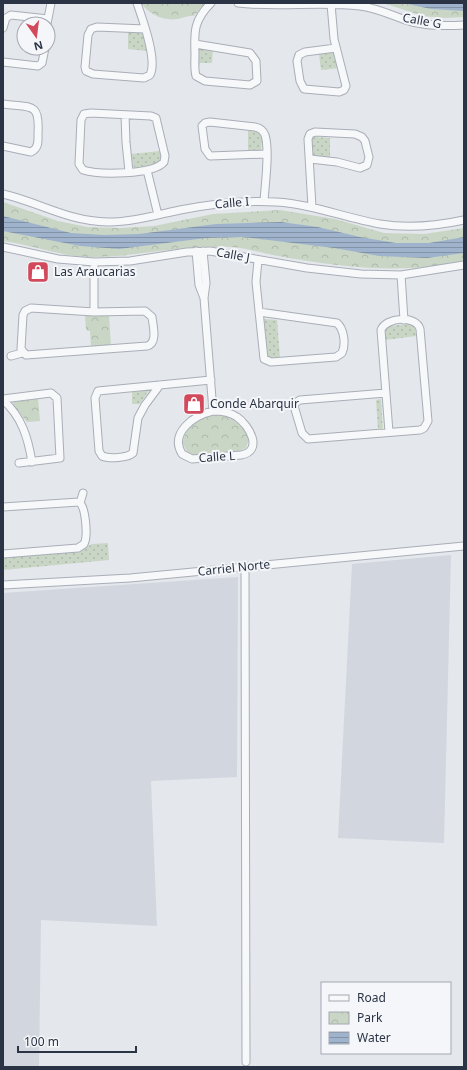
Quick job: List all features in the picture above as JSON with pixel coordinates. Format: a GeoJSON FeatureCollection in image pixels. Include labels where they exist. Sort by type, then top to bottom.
{"type":"FeatureCollection","features":[{"type":"Feature","properties":{"kind":"street"},"geometry":{"type":"LineString","coordinates":[[49,16],[51,3]]}},
{"type":"Feature","properties":{"kind":"street"},"geometry":{"type":"LineString","coordinates":[[137,3],[145,29],[152,68],[148,76],[93,74],[86,71],[85,65],[88,35],[91,29],[97,27],[145,29]]}},
{"type":"Feature","properties":{"kind":"street"},"geometry":{"type":"LineString","coordinates":[[195,44],[250,53],[256,61],[257,81],[250,85],[200,80],[195,73],[195,44],[196,24],[211,3]]}},
{"type":"Feature","properties":{"kind":"street","name":"Calle G"},"geometry":{"type":"LineString","coordinates":[[238,3],[287,6],[331,4],[366,7],[414,22],[435,25],[464,25]]}},
{"type":"Feature","properties":{"kind":"street"},"geometry":{"type":"LineString","coordinates":[[331,4],[336,48],[347,83],[346,88],[339,92],[309,90],[303,87],[300,83],[297,61],[299,55],[305,52],[336,48]]}},
{"type":"Feature","properties":{"kind":"street"},"geometry":{"type":"LineString","coordinates":[[3,28],[6,18],[11,14],[20,16]]}},
{"type":"Feature","properties":{"kind":"street"},"geometry":{"type":"LineString","coordinates":[[3,62],[38,66],[42,63],[43,56]]}},
{"type":"Feature","properties":{"kind":"street"},"geometry":{"type":"LineString","coordinates":[[3,104],[34,109],[38,113],[39,119],[38,145],[34,150],[30,152],[3,146]]}},
{"type":"Feature","properties":{"kind":"street"},"geometry":{"type":"LineString","coordinates":[[88,112],[151,116],[158,121],[165,161],[161,166],[147,170],[129,172],[85,171],[82,169],[79,164],[81,120],[83,116],[88,112]]}},
{"type":"Feature","properties":{"kind":"street"},"geometry":{"type":"LineString","coordinates":[[125,115],[129,172]]}},
{"type":"Feature","properties":{"kind":"street"},"geometry":{"type":"LineString","coordinates":[[264,201],[266,154],[265,135],[260,129],[207,122],[202,126],[205,149],[210,156],[266,154]]}},
{"type":"Feature","properties":{"kind":"street"},"geometry":{"type":"LineString","coordinates":[[310,159],[337,162],[360,168],[367,165],[370,160],[365,141],[359,135],[313,132],[308,137],[312,207]]}},
{"type":"Feature","properties":{"kind":"street"},"geometry":{"type":"LineString","coordinates":[[147,170],[158,216]]}},
{"type":"Feature","properties":{"kind":"street","name":"Calle I"},"geometry":{"type":"LineString","coordinates":[[3,194],[65,216],[87,221],[121,222],[216,204],[264,201],[287,202],[372,223],[394,226],[427,226],[464,220]]}},
{"type":"Feature","properties":{"kind":"street","name":"Calle J"},"geometry":{"type":"LineString","coordinates":[[3,247],[58,259],[94,262],[130,261],[200,251],[229,253],[258,260],[338,272],[401,275],[464,265]]}},
{"type":"Feature","properties":{"kind":"street"},"geometry":{"type":"LineString","coordinates":[[200,251],[199,285],[204,298],[213,411]]}},
{"type":"Feature","properties":{"kind":"street"},"geometry":{"type":"LineString","coordinates":[[258,260],[256,282],[263,357],[268,362],[336,357],[341,355],[343,350],[341,328],[334,322],[259,312]]}},
{"type":"Feature","properties":{"kind":"street"},"geometry":{"type":"LineString","coordinates":[[94,262],[94,312]]}},
{"type":"Feature","properties":{"kind":"street"},"geometry":{"type":"LineString","coordinates":[[401,275],[404,320]]}},
{"type":"Feature","properties":{"kind":"street"},"geometry":{"type":"LineString","coordinates":[[11,356],[22,353],[28,355],[146,346],[153,342],[152,317],[147,311],[94,312],[27,309],[23,315],[22,353]]}},
{"type":"Feature","properties":{"kind":"street"},"geometry":{"type":"LineString","coordinates":[[386,393],[300,400],[295,402],[294,406],[302,433],[308,439],[390,432],[422,429],[428,423],[420,326],[413,320],[386,323],[381,330],[390,432]]}},
{"type":"Feature","properties":{"kind":"street"},"geometry":{"type":"LineString","coordinates":[[160,385],[145,405],[138,418],[133,453],[128,456],[107,458],[102,456],[99,451],[95,398],[96,392],[99,390],[211,380]]}},
{"type":"Feature","properties":{"kind":"street"},"geometry":{"type":"LineString","coordinates":[[3,400],[50,393],[57,398],[61,456],[57,460],[19,463]]}},
{"type":"Feature","properties":{"kind":"street"},"geometry":{"type":"LineString","coordinates":[[3,400],[13,410],[21,424],[27,439],[32,462]]}},
{"type":"Feature","properties":{"kind":"street","name":"Calle L"},"geometry":{"type":"LineString","coordinates":[[213,411],[232,414],[247,426],[253,440],[253,446],[249,453],[192,459],[182,454],[179,449],[178,439],[183,429],[195,418],[213,411]]}},
{"type":"Feature","properties":{"kind":"street"},"geometry":{"type":"LineString","coordinates":[[80,503],[83,493]]}},
{"type":"Feature","properties":{"kind":"street"},"geometry":{"type":"LineString","coordinates":[[3,507],[74,501],[80,503],[84,509],[86,537],[82,546],[78,548],[3,554]]}},
{"type":"Feature","properties":{"kind":"street","name":"Carriel Norte"},"geometry":{"type":"LineString","coordinates":[[3,585],[130,578],[464,546]]}},
{"type":"Feature","properties":{"kind":"street"},"geometry":{"type":"LineString","coordinates":[[245,567],[246,1062]]}},
{"type":"Feature","properties":{"kind":"shaded area"},"geometry":{"type":"Polygon","coordinates":[[[451,555],[444,843],[338,838],[352,564],[451,555]]]}},
{"type":"Feature","properties":{"kind":"shaded area"},"geometry":{"type":"Polygon","coordinates":[[[238,577],[237,777],[151,781],[157,926],[41,920],[39,1067],[3,1067],[3,593],[238,577]]]}},
{"type":"Feature","properties":{"kind":"green space"},"geometry":{"type":"Polygon","coordinates":[[[141,3],[205,3],[194,16],[178,19],[167,19],[148,11],[141,3]]]}},
{"type":"Feature","properties":{"kind":"green space"},"geometry":{"type":"Polygon","coordinates":[[[383,3],[464,3],[464,17],[444,18],[423,16],[383,3]]]}},
{"type":"Feature","properties":{"kind":"green space"},"geometry":{"type":"Polygon","coordinates":[[[128,32],[142,33],[147,51],[128,49],[128,32]]]}},
{"type":"Feature","properties":{"kind":"green space"},"geometry":{"type":"Polygon","coordinates":[[[200,47],[213,49],[212,63],[200,63],[198,71],[198,49],[200,47]]]}},
{"type":"Feature","properties":{"kind":"green space"},"geometry":{"type":"Polygon","coordinates":[[[335,53],[340,68],[321,70],[319,54],[335,53]]]}},
{"type":"Feature","properties":{"kind":"green space"},"geometry":{"type":"Polygon","coordinates":[[[248,130],[259,132],[262,139],[261,151],[248,152],[248,130]]]}},
{"type":"Feature","properties":{"kind":"green space"},"geometry":{"type":"Polygon","coordinates":[[[314,137],[330,138],[330,158],[312,156],[311,141],[314,137]]]}},
{"type":"Feature","properties":{"kind":"green space"},"geometry":{"type":"Polygon","coordinates":[[[160,151],[161,160],[157,163],[134,168],[131,154],[160,151]]]}},
{"type":"Feature","properties":{"kind":"green space"},"geometry":{"type":"Polygon","coordinates":[[[3,202],[58,221],[87,227],[120,228],[154,226],[213,214],[280,210],[335,219],[384,233],[424,234],[464,228],[464,261],[417,268],[371,268],[301,260],[231,247],[196,247],[127,255],[92,257],[69,255],[3,241],[3,202]]]}},
{"type":"Feature","properties":{"kind":"green space"},"geometry":{"type":"Polygon","coordinates":[[[85,315],[109,315],[111,346],[91,347],[90,331],[86,330],[85,315]]]}},
{"type":"Feature","properties":{"kind":"green space"},"geometry":{"type":"Polygon","coordinates":[[[264,319],[277,320],[280,358],[268,357],[264,319]]]}},
{"type":"Feature","properties":{"kind":"green space"},"geometry":{"type":"Polygon","coordinates":[[[409,324],[415,327],[416,336],[385,340],[385,331],[389,326],[409,324]]]}},
{"type":"Feature","properties":{"kind":"green space"},"geometry":{"type":"Polygon","coordinates":[[[149,390],[140,404],[132,404],[132,392],[149,390]]]}},
{"type":"Feature","properties":{"kind":"green space"},"geometry":{"type":"Polygon","coordinates":[[[38,398],[40,421],[27,422],[13,405],[14,401],[38,398]]]}},
{"type":"Feature","properties":{"kind":"green space"},"geometry":{"type":"Polygon","coordinates":[[[381,399],[383,430],[378,430],[376,400],[381,399]]]}},
{"type":"Feature","properties":{"kind":"green space"},"geometry":{"type":"Polygon","coordinates":[[[213,415],[230,418],[243,429],[249,439],[246,448],[239,451],[193,455],[187,452],[183,444],[189,428],[202,418],[213,415]]]}},
{"type":"Feature","properties":{"kind":"green space"},"geometry":{"type":"Polygon","coordinates":[[[108,543],[109,560],[3,570],[3,556],[77,552],[92,544],[108,543]]]}},
{"type":"Feature","properties":{"kind":"water"},"geometry":{"type":"Polygon","coordinates":[[[403,3],[464,3],[464,11],[431,9],[403,3]]]}},
{"type":"Feature","properties":{"kind":"water"},"geometry":{"type":"Polygon","coordinates":[[[3,216],[71,233],[104,235],[139,234],[216,224],[281,222],[318,227],[360,237],[396,243],[429,243],[464,237],[464,253],[427,258],[379,256],[334,248],[243,237],[206,238],[119,249],[80,246],[3,231],[3,216]]]}},
{"type":"Feature","properties":{"kind":"place","name":"Las Araucarias"},"geometry":{"type":"Point","coordinates":[38,272]}},
{"type":"Feature","properties":{"kind":"place","name":"Conde Abarquir"},"geometry":{"type":"Point","coordinates":[194,404]}}]}
